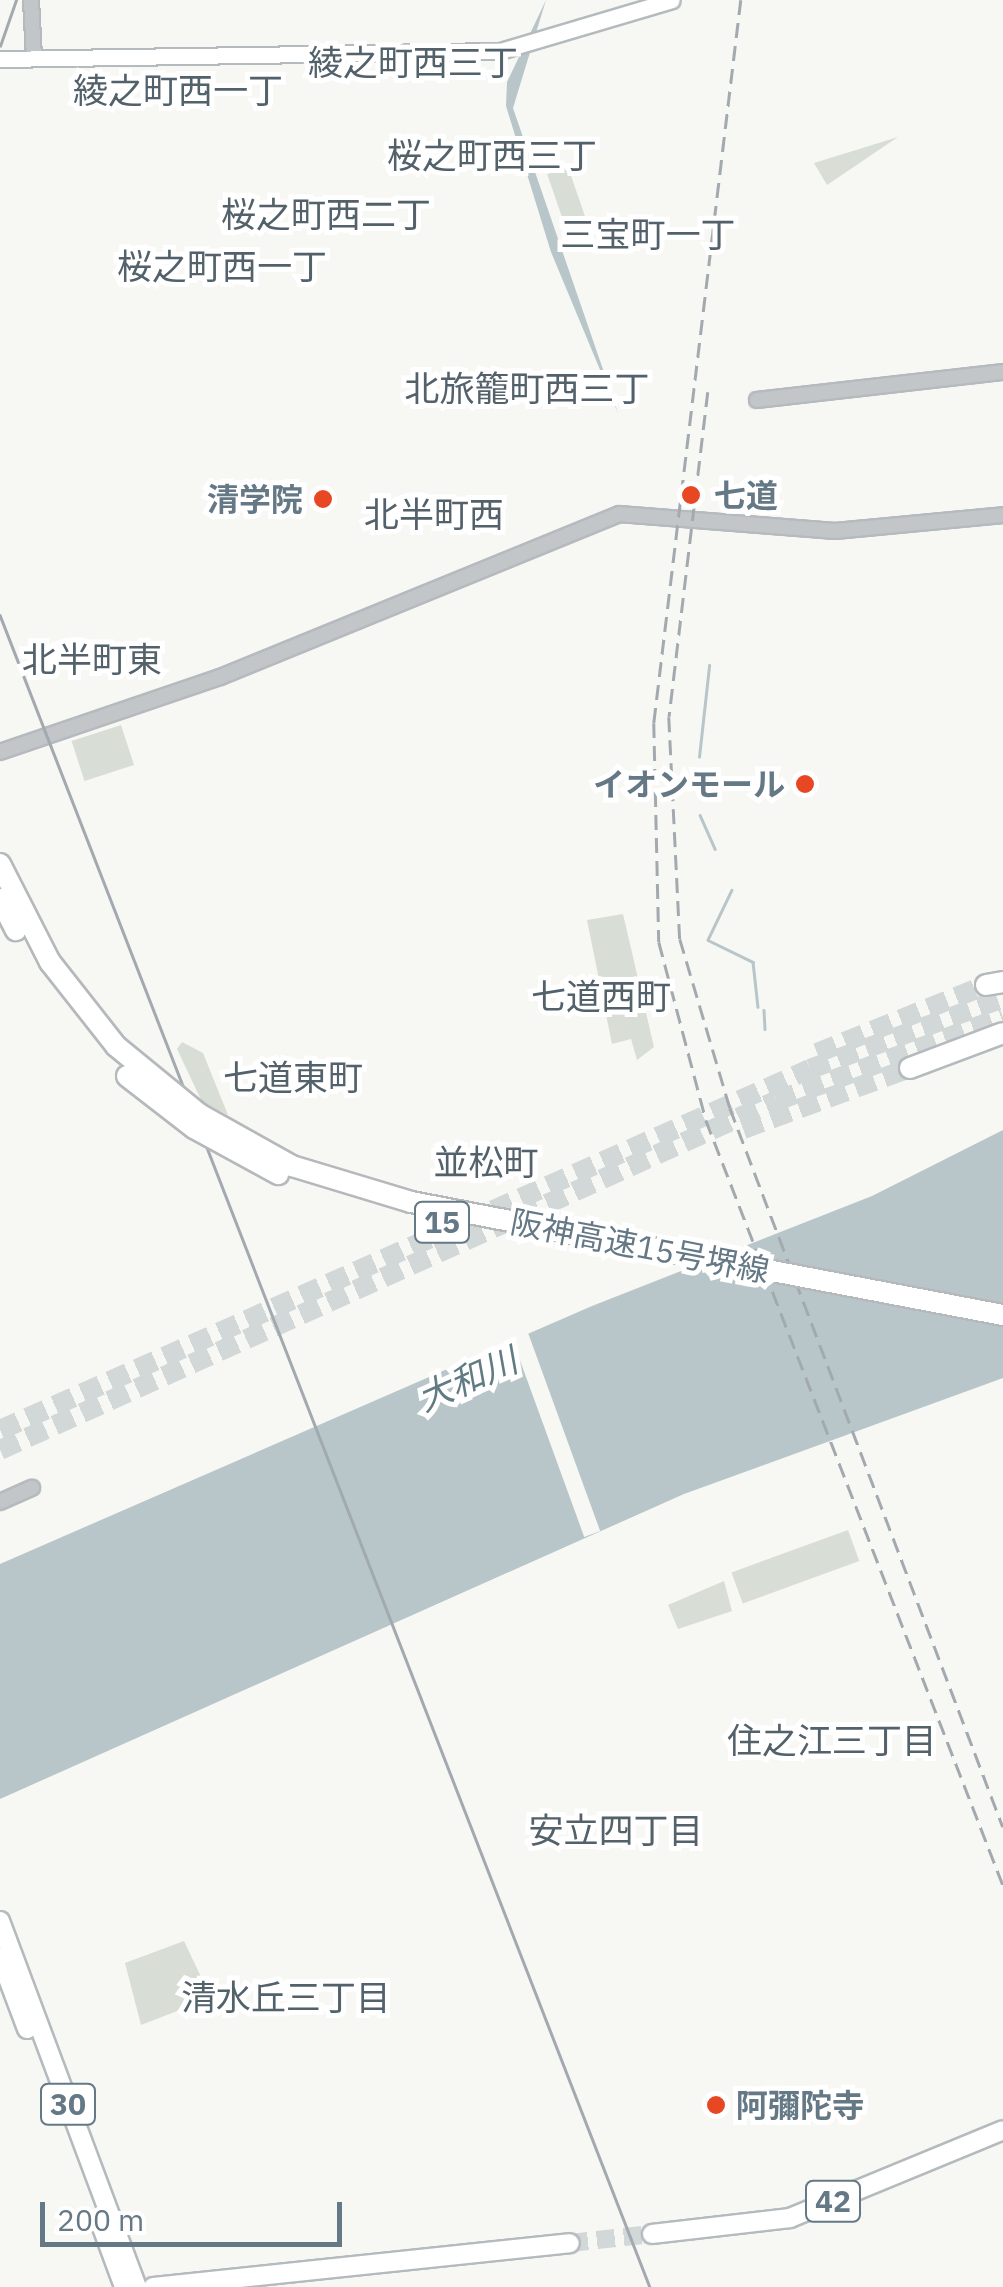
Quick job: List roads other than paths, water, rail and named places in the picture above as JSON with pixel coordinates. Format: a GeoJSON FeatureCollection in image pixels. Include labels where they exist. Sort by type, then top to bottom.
{"type":"FeatureCollection","features":[{"type":"Feature","properties":{"kind":"highway","name":"阪神高速15号堺線"},"geometry":{"type":"LineString","coordinates":[[0,864],[50,962],[116,1046],[199,1114],[292,1166],[411,1202],[1003,1314]]}},
{"type":"Feature","properties":{"kind":"highway","name":"阪神高速15号堺線"},"geometry":{"type":"LineString","coordinates":[[0,898],[50,986],[106,1055],[194,1128],[284,1177],[410,1216],[1003,1328]]}},
{"type":"Feature","properties":{"kind":"highway"},"geometry":{"type":"LineString","coordinates":[[910,1068],[1003,1033]]}},
{"type":"Feature","properties":{"kind":"main road"},"geometry":{"type":"LineString","coordinates":[[0,59],[516,46],[672,0]]}},
{"type":"Feature","properties":{"kind":"main road","name":"30"},"geometry":{"type":"LineString","coordinates":[[0,1921],[137,2287]]}},
{"type":"Feature","properties":{"kind":"main road","name":"30"},"geometry":{"type":"LineString","coordinates":[[0,1957],[124,2287]]}},
{"type":"Feature","properties":{"kind":"main road","name":"42"},"geometry":{"type":"LineString","coordinates":[[652,2234],[790,2218],[1003,2130]]}},
{"type":"Feature","properties":{"kind":"main road"},"geometry":{"type":"LineString","coordinates":[[153,2287],[570,2244]]}},
{"type":"Feature","properties":{"kind":"street"},"geometry":{"type":"LineString","coordinates":[[31,0],[34,57]]}},
{"type":"Feature","properties":{"kind":"street"},"geometry":{"type":"LineString","coordinates":[[757,400],[1003,372]]}},
{"type":"Feature","properties":{"kind":"street"},"geometry":{"type":"LineString","coordinates":[[0,752],[220,677],[619,514],[835,531],[1003,516]]}},
{"type":"Feature","properties":{"kind":"street"},"geometry":{"type":"LineString","coordinates":[[0,1502],[32,1488]]}},
{"type":"Feature","properties":{"kind":"water"},"geometry":{"type":"Polygon","coordinates":[[[546,0],[513,108],[618,413],[551,252],[506,106],[507,82],[546,0]]]}},
{"type":"Feature","properties":{"kind":"water","name":"大和川"},"geometry":{"type":"Polygon","coordinates":[[[1003,1130],[1003,1378],[684,1494],[0,1799],[0,1564],[592,1306],[872,1196],[1003,1130]]]}},
{"type":"Feature","properties":{"kind":"waterway"},"geometry":{"type":"LineString","coordinates":[[699,757],[709,666]]}},
{"type":"Feature","properties":{"kind":"waterway"},"geometry":{"type":"LineString","coordinates":[[700,815],[715,849]]}},
{"type":"Feature","properties":{"kind":"waterway"},"geometry":{"type":"LineString","coordinates":[[732,890],[708,940],[753,962],[758,1007]]}},
{"type":"Feature","properties":{"kind":"waterway"},"geometry":{"type":"LineString","coordinates":[[764,1010],[765,1029]]}},
{"type":"Feature","properties":{"kind":"tunnel"},"geometry":{"type":"LineString","coordinates":[[817,1053],[986,985]]}},
{"type":"Feature","properties":{"kind":"tunnel"},"geometry":{"type":"LineString","coordinates":[[0,1430],[810,1069],[1003,998]]}},
{"type":"Feature","properties":{"kind":"tunnel"},"geometry":{"type":"LineString","coordinates":[[0,1450],[776,1101],[1003,1017]]}},
{"type":"Feature","properties":{"kind":"tunnel"},"geometry":{"type":"LineString","coordinates":[[743,1129],[910,1068]]}},
{"type":"Feature","properties":{"kind":"tunnel"},"geometry":{"type":"LineString","coordinates":[[570,2243],[652,2234]]}},
{"type":"Feature","properties":{"kind":"tram line"},"geometry":{"type":"LineString","coordinates":[[0,46],[16,0]]}},
{"type":"Feature","properties":{"kind":"tram line"},"geometry":{"type":"LineString","coordinates":[[0,615],[650,2287]]}},
{"type":"Feature","properties":{"kind":"railway"},"geometry":{"type":"LineString","coordinates":[[741,0],[654,723],[659,942],[706,1120],[1003,1885]]}},
{"type":"Feature","properties":{"kind":"railway"},"geometry":{"type":"LineString","coordinates":[[708,392],[669,717],[680,939],[730,1108],[1003,1827]]}},
{"type":"Feature","properties":{"kind":"place","name":"七道"},"geometry":{"type":"Point","coordinates":[691,495]}},
{"type":"Feature","properties":{"kind":"place","name":"清学院"},"geometry":{"type":"Point","coordinates":[323,499]}},
{"type":"Feature","properties":{"kind":"place","name":"イオンモール"},"geometry":{"type":"Point","coordinates":[805,784]}},
{"type":"Feature","properties":{"kind":"place","name":"阿彌陀寺"},"geometry":{"type":"Point","coordinates":[716,2105]}},
{"type":"Feature","properties":{"kind":"district","name":"綾之町西三丁"},"geometry":{"type":"Point","coordinates":[413,62]}},
{"type":"Feature","properties":{"kind":"district","name":"綾之町西一丁"},"geometry":{"type":"Point","coordinates":[178,90]}},
{"type":"Feature","properties":{"kind":"district","name":"桜之町西三丁"},"geometry":{"type":"Point","coordinates":[492,155]}},
{"type":"Feature","properties":{"kind":"district","name":"桜之町西二丁"},"geometry":{"type":"Point","coordinates":[326,214]}},
{"type":"Feature","properties":{"kind":"district","name":"三宝町一丁"},"geometry":{"type":"Point","coordinates":[648,234]}},
{"type":"Feature","properties":{"kind":"district","name":"桜之町西一丁"},"geometry":{"type":"Point","coordinates":[222,266]}},
{"type":"Feature","properties":{"kind":"district","name":"北旅籠町西三丁"},"geometry":{"type":"Point","coordinates":[527,388]}},
{"type":"Feature","properties":{"kind":"district","name":"北半町西"},"geometry":{"type":"Point","coordinates":[434,514]}},
{"type":"Feature","properties":{"kind":"district","name":"北半町東"},"geometry":{"type":"Point","coordinates":[92,659]}},
{"type":"Feature","properties":{"kind":"district","name":"七道西町"},"geometry":{"type":"Point","coordinates":[601,996]}},
{"type":"Feature","properties":{"kind":"district","name":"七道東町"},"geometry":{"type":"Point","coordinates":[293,1077]}},
{"type":"Feature","properties":{"kind":"district","name":"並松町"},"geometry":{"type":"Point","coordinates":[486,1162]}},
{"type":"Feature","properties":{"kind":"district","name":"住之江三丁目"},"geometry":{"type":"Point","coordinates":[832,1740]}},
{"type":"Feature","properties":{"kind":"district","name":"安立四丁目"},"geometry":{"type":"Point","coordinates":[616,1830]}},
{"type":"Feature","properties":{"kind":"district","name":"清水丘三丁目"},"geometry":{"type":"Point","coordinates":[286,1997]}}]}
